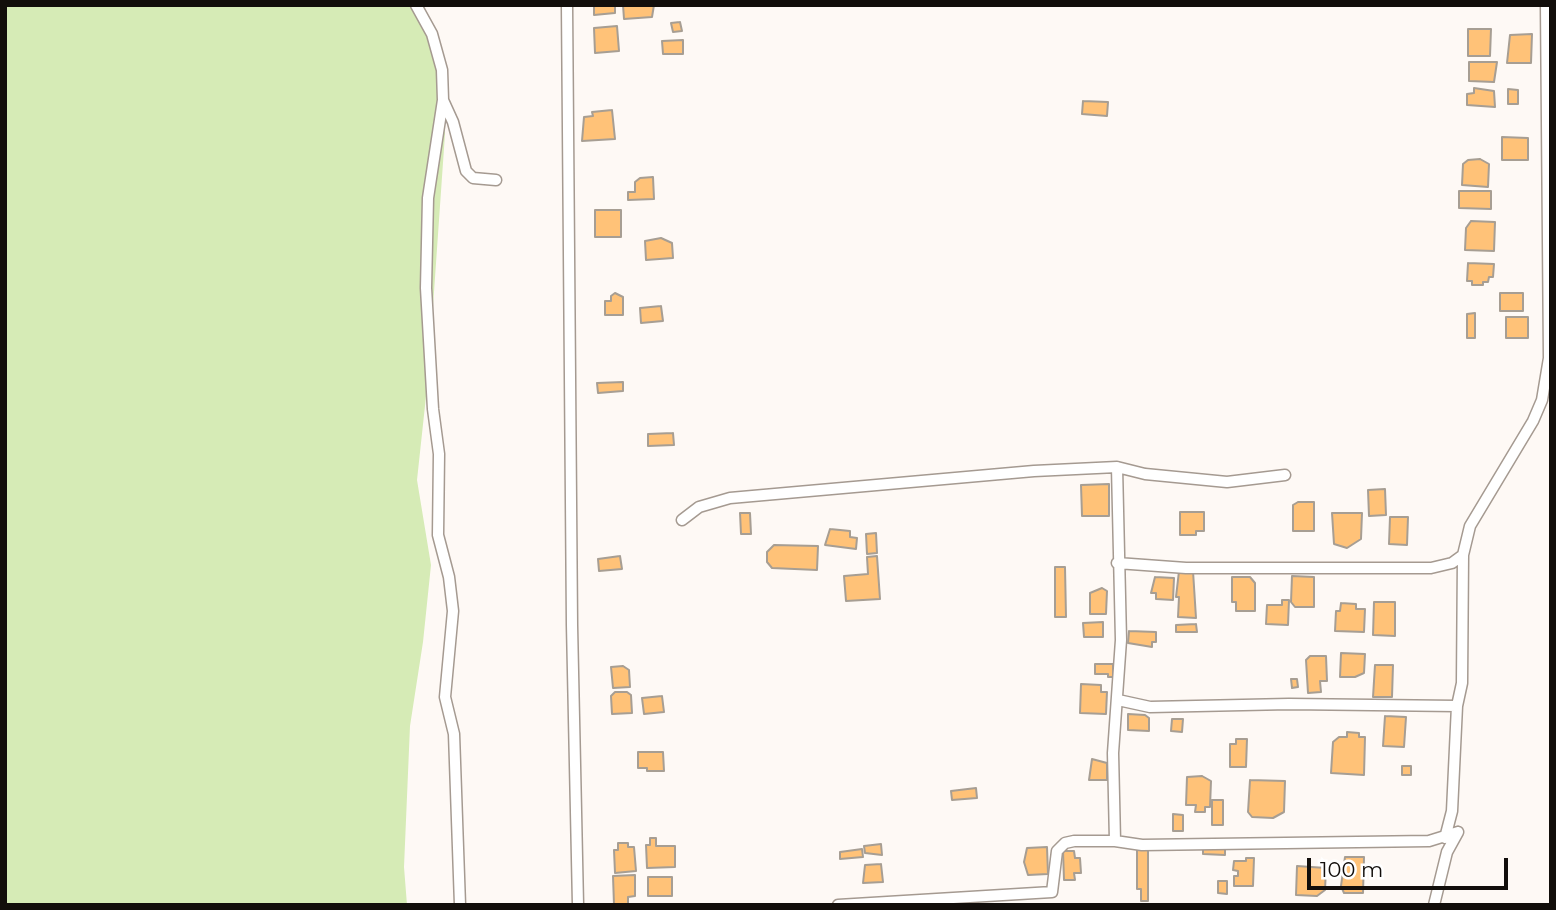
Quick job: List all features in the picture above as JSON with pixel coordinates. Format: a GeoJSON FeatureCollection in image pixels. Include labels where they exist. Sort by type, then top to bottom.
{"type":"FeatureCollection","features":[{"type":"Feature","properties":{"kind":"street"},"geometry":{"type":"LineString","coordinates":[[416,5],[432,34],[442,70],[443,100],[430,168],[426,288],[433,409],[439,454],[438,535],[449,577],[453,611],[445,697],[454,734],[453,770],[460,905]]}},
{"type":"Feature","properties":{"kind":"street"},"geometry":{"type":"LineString","coordinates":[[567,5],[572,612],[578,905]]}},
{"type":"Feature","properties":{"kind":"street"},"geometry":{"type":"LineString","coordinates":[[1445,838],[1452,811],[1457,706],[1462,683],[1463,555],[1470,526],[1533,421],[1544,389],[1549,358],[1546,5]]}},
{"type":"Feature","properties":{"kind":"street"},"geometry":{"type":"LineString","coordinates":[[443,100],[453,122],[466,171],[473,178],[496,180]]}},
{"type":"Feature","properties":{"kind":"street"},"geometry":{"type":"LineString","coordinates":[[682,520],[699,508],[730,498],[1034,471],[1117,467],[1145,474],[1227,482],[1285,475]]}},
{"type":"Feature","properties":{"kind":"street"},"geometry":{"type":"LineString","coordinates":[[1115,841],[1113,753],[1121,640],[1117,563],[1117,467]]}},
{"type":"Feature","properties":{"kind":"street"},"geometry":{"type":"LineString","coordinates":[[1117,563],[1185,568],[1432,568],[1452,563],[1463,555]]}},
{"type":"Feature","properties":{"kind":"street"},"geometry":{"type":"LineString","coordinates":[[1118,699],[1150,707],[1289,704],[1457,706]]}},
{"type":"Feature","properties":{"kind":"street"},"geometry":{"type":"LineString","coordinates":[[838,905],[1052,892],[1055,860],[1060,846],[1074,841],[1115,841],[1142,845],[1429,841],[1458,832],[1447,852],[1434,905]]}},
{"type":"Feature","properties":{"kind":"green space"},"geometry":{"type":"Polygon","coordinates":[[[5,5],[412,5],[424,24],[444,82],[445,134],[428,378],[417,480],[431,565],[410,726],[404,867],[407,905],[5,905],[5,5]]]}},
{"type":"Feature","properties":{"kind":"building"},"geometry":{"type":"Polygon","coordinates":[[[594,5],[615,5],[615,13],[594,15],[594,5]]]}},
{"type":"Feature","properties":{"kind":"building"},"geometry":{"type":"Polygon","coordinates":[[[623,5],[654,5],[652,17],[624,19],[623,5]]]}},
{"type":"Feature","properties":{"kind":"building"},"geometry":{"type":"Polygon","coordinates":[[[680,22],[682,31],[673,32],[671,23],[680,22]]]}},
{"type":"Feature","properties":{"kind":"building"},"geometry":{"type":"Polygon","coordinates":[[[617,26],[619,51],[595,53],[594,28],[617,26]]]}},
{"type":"Feature","properties":{"kind":"building"},"geometry":{"type":"Polygon","coordinates":[[[1468,29],[1491,29],[1490,56],[1468,56],[1468,29]]]}},
{"type":"Feature","properties":{"kind":"building"},"geometry":{"type":"Polygon","coordinates":[[[1532,34],[1531,63],[1507,63],[1510,35],[1532,34]]]}},
{"type":"Feature","properties":{"kind":"building"},"geometry":{"type":"Polygon","coordinates":[[[683,40],[683,54],[663,54],[662,41],[683,40]]]}},
{"type":"Feature","properties":{"kind":"building"},"geometry":{"type":"Polygon","coordinates":[[[1469,62],[1497,62],[1494,82],[1469,81],[1469,62]]]}},
{"type":"Feature","properties":{"kind":"building"},"geometry":{"type":"Polygon","coordinates":[[[1474,88],[1494,91],[1495,107],[1467,105],[1467,94],[1474,93],[1474,88]]]}},
{"type":"Feature","properties":{"kind":"building"},"geometry":{"type":"Polygon","coordinates":[[[1508,89],[1518,90],[1518,104],[1508,104],[1508,89]]]}},
{"type":"Feature","properties":{"kind":"building"},"geometry":{"type":"Polygon","coordinates":[[[1083,101],[1108,102],[1107,116],[1082,114],[1083,101]]]}},
{"type":"Feature","properties":{"kind":"building"},"geometry":{"type":"Polygon","coordinates":[[[612,110],[615,139],[582,141],[584,117],[593,116],[592,112],[612,110]]]}},
{"type":"Feature","properties":{"kind":"building"},"geometry":{"type":"Polygon","coordinates":[[[1502,137],[1528,138],[1528,160],[1502,160],[1502,137]]]}},
{"type":"Feature","properties":{"kind":"building"},"geometry":{"type":"Polygon","coordinates":[[[1480,159],[1489,164],[1488,187],[1462,185],[1463,164],[1468,160],[1480,159]]]}},
{"type":"Feature","properties":{"kind":"building"},"geometry":{"type":"Polygon","coordinates":[[[653,177],[654,199],[628,200],[628,192],[635,192],[635,182],[640,178],[653,177]]]}},
{"type":"Feature","properties":{"kind":"building"},"geometry":{"type":"Polygon","coordinates":[[[1459,191],[1491,191],[1491,209],[1459,208],[1459,191]]]}},
{"type":"Feature","properties":{"kind":"building"},"geometry":{"type":"Polygon","coordinates":[[[595,210],[621,210],[621,237],[595,237],[595,210]]]}},
{"type":"Feature","properties":{"kind":"building"},"geometry":{"type":"Polygon","coordinates":[[[1471,221],[1495,222],[1494,251],[1465,250],[1466,228],[1471,221]]]}},
{"type":"Feature","properties":{"kind":"building"},"geometry":{"type":"Polygon","coordinates":[[[661,238],[672,243],[673,258],[646,260],[645,241],[661,238]]]}},
{"type":"Feature","properties":{"kind":"building"},"geometry":{"type":"Polygon","coordinates":[[[1468,263],[1494,264],[1493,277],[1489,277],[1488,282],[1483,282],[1483,285],[1472,285],[1472,281],[1467,281],[1468,263]]]}},
{"type":"Feature","properties":{"kind":"building"},"geometry":{"type":"Polygon","coordinates":[[[615,293],[623,297],[623,315],[605,315],[605,301],[611,301],[611,296],[615,293]]]}},
{"type":"Feature","properties":{"kind":"building"},"geometry":{"type":"Polygon","coordinates":[[[1500,293],[1523,293],[1523,311],[1500,311],[1500,293]]]}},
{"type":"Feature","properties":{"kind":"building"},"geometry":{"type":"Polygon","coordinates":[[[661,306],[663,321],[641,323],[640,308],[661,306]]]}},
{"type":"Feature","properties":{"kind":"building"},"geometry":{"type":"Polygon","coordinates":[[[1475,313],[1475,338],[1467,338],[1467,314],[1475,313]]]}},
{"type":"Feature","properties":{"kind":"building"},"geometry":{"type":"Polygon","coordinates":[[[1506,317],[1528,317],[1528,338],[1506,338],[1506,317]]]}},
{"type":"Feature","properties":{"kind":"building"},"geometry":{"type":"Polygon","coordinates":[[[623,382],[623,391],[598,393],[597,383],[623,382]]]}},
{"type":"Feature","properties":{"kind":"building"},"geometry":{"type":"Polygon","coordinates":[[[673,433],[674,445],[648,446],[648,434],[673,433]]]}},
{"type":"Feature","properties":{"kind":"building"},"geometry":{"type":"Polygon","coordinates":[[[1109,484],[1109,516],[1082,516],[1081,485],[1109,484]]]}},
{"type":"Feature","properties":{"kind":"building"},"geometry":{"type":"Polygon","coordinates":[[[1385,489],[1386,515],[1369,516],[1368,490],[1385,489]]]}},
{"type":"Feature","properties":{"kind":"building"},"geometry":{"type":"Polygon","coordinates":[[[1298,502],[1314,502],[1314,531],[1293,531],[1293,505],[1298,502]]]}},
{"type":"Feature","properties":{"kind":"building"},"geometry":{"type":"Polygon","coordinates":[[[1180,512],[1204,512],[1204,531],[1196,531],[1196,535],[1180,535],[1180,512]]]}},
{"type":"Feature","properties":{"kind":"building"},"geometry":{"type":"Polygon","coordinates":[[[740,513],[750,513],[751,534],[741,534],[740,513]]]}},
{"type":"Feature","properties":{"kind":"building"},"geometry":{"type":"Polygon","coordinates":[[[1332,513],[1362,513],[1361,539],[1347,548],[1334,544],[1332,513]]]}},
{"type":"Feature","properties":{"kind":"building"},"geometry":{"type":"Polygon","coordinates":[[[1390,517],[1408,517],[1407,545],[1389,544],[1390,517]]]}},
{"type":"Feature","properties":{"kind":"building"},"geometry":{"type":"Polygon","coordinates":[[[830,529],[850,531],[850,537],[857,538],[856,549],[825,545],[830,529]]]}},
{"type":"Feature","properties":{"kind":"building"},"geometry":{"type":"Polygon","coordinates":[[[876,533],[877,553],[867,554],[866,534],[876,533]]]}},
{"type":"Feature","properties":{"kind":"building"},"geometry":{"type":"Polygon","coordinates":[[[774,545],[818,546],[817,570],[772,568],[767,562],[767,552],[774,545]]]}},
{"type":"Feature","properties":{"kind":"building"},"geometry":{"type":"Polygon","coordinates":[[[620,556],[622,569],[599,571],[598,559],[620,556]]]}},
{"type":"Feature","properties":{"kind":"building"},"geometry":{"type":"Polygon","coordinates":[[[877,556],[880,599],[846,601],[844,576],[868,574],[867,557],[877,556]]]}},
{"type":"Feature","properties":{"kind":"building"},"geometry":{"type":"Polygon","coordinates":[[[1055,567],[1065,567],[1066,617],[1055,617],[1055,567]]]}},
{"type":"Feature","properties":{"kind":"building"},"geometry":{"type":"Polygon","coordinates":[[[1179,571],[1193,571],[1196,618],[1178,617],[1179,597],[1176,597],[1179,571]]]}},
{"type":"Feature","properties":{"kind":"building"},"geometry":{"type":"Polygon","coordinates":[[[1292,576],[1314,577],[1314,607],[1295,607],[1291,602],[1292,576]]]}},
{"type":"Feature","properties":{"kind":"building"},"geometry":{"type":"Polygon","coordinates":[[[1155,577],[1174,578],[1173,600],[1156,599],[1156,593],[1151,593],[1155,577]]]}},
{"type":"Feature","properties":{"kind":"building"},"geometry":{"type":"Polygon","coordinates":[[[1232,577],[1250,577],[1255,583],[1255,611],[1236,611],[1236,602],[1232,602],[1232,577]]]}},
{"type":"Feature","properties":{"kind":"building"},"geometry":{"type":"Polygon","coordinates":[[[1102,588],[1107,591],[1106,614],[1090,614],[1090,593],[1102,588]]]}},
{"type":"Feature","properties":{"kind":"building"},"geometry":{"type":"Polygon","coordinates":[[[1282,600],[1289,600],[1288,625],[1266,624],[1267,605],[1282,605],[1282,600]]]}},
{"type":"Feature","properties":{"kind":"building"},"geometry":{"type":"Polygon","coordinates":[[[1374,602],[1395,602],[1395,636],[1373,635],[1374,602]]]}},
{"type":"Feature","properties":{"kind":"building"},"geometry":{"type":"Polygon","coordinates":[[[1341,603],[1356,604],[1356,609],[1365,609],[1364,632],[1335,631],[1336,611],[1340,611],[1341,603]]]}},
{"type":"Feature","properties":{"kind":"building"},"geometry":{"type":"Polygon","coordinates":[[[1103,622],[1103,637],[1084,637],[1083,623],[1103,622]]]}},
{"type":"Feature","properties":{"kind":"building"},"geometry":{"type":"Polygon","coordinates":[[[1196,624],[1197,632],[1176,632],[1176,625],[1196,624]]]}},
{"type":"Feature","properties":{"kind":"building"},"geometry":{"type":"Polygon","coordinates":[[[1129,631],[1156,632],[1156,642],[1152,642],[1152,647],[1128,643],[1129,631]]]}},
{"type":"Feature","properties":{"kind":"building"},"geometry":{"type":"Polygon","coordinates":[[[1341,653],[1365,654],[1364,673],[1355,677],[1340,677],[1341,653]]]}},
{"type":"Feature","properties":{"kind":"building"},"geometry":{"type":"Polygon","coordinates":[[[1310,656],[1326,656],[1327,681],[1320,681],[1321,692],[1308,693],[1306,660],[1310,656]]]}},
{"type":"Feature","properties":{"kind":"building"},"geometry":{"type":"Polygon","coordinates":[[[1095,664],[1113,664],[1113,677],[1108,677],[1108,674],[1095,674],[1095,664]]]}},
{"type":"Feature","properties":{"kind":"building"},"geometry":{"type":"Polygon","coordinates":[[[1375,665],[1393,665],[1392,697],[1373,697],[1375,665]]]}},
{"type":"Feature","properties":{"kind":"building"},"geometry":{"type":"Polygon","coordinates":[[[623,666],[629,670],[630,687],[613,688],[611,667],[623,666]]]}},
{"type":"Feature","properties":{"kind":"building"},"geometry":{"type":"Polygon","coordinates":[[[1291,679],[1297,679],[1298,687],[1292,688],[1291,679]]]}},
{"type":"Feature","properties":{"kind":"building"},"geometry":{"type":"Polygon","coordinates":[[[1081,684],[1101,685],[1101,692],[1107,692],[1106,714],[1080,713],[1081,684]]]}},
{"type":"Feature","properties":{"kind":"building"},"geometry":{"type":"Polygon","coordinates":[[[615,692],[627,692],[631,695],[632,713],[612,714],[611,696],[615,692]]]}},
{"type":"Feature","properties":{"kind":"building"},"geometry":{"type":"Polygon","coordinates":[[[662,696],[664,712],[644,714],[642,698],[662,696]]]}},
{"type":"Feature","properties":{"kind":"building"},"geometry":{"type":"Polygon","coordinates":[[[1128,714],[1145,715],[1149,718],[1149,731],[1128,730],[1128,714]]]}},
{"type":"Feature","properties":{"kind":"building"},"geometry":{"type":"Polygon","coordinates":[[[1385,716],[1406,717],[1404,747],[1383,746],[1385,716]]]}},
{"type":"Feature","properties":{"kind":"building"},"geometry":{"type":"Polygon","coordinates":[[[1172,719],[1183,719],[1182,732],[1171,731],[1172,719]]]}},
{"type":"Feature","properties":{"kind":"building"},"geometry":{"type":"Polygon","coordinates":[[[1347,732],[1359,733],[1359,737],[1365,737],[1364,775],[1331,773],[1333,742],[1339,737],[1347,737],[1347,732]]]}},
{"type":"Feature","properties":{"kind":"building"},"geometry":{"type":"Polygon","coordinates":[[[1236,739],[1247,739],[1246,767],[1230,767],[1230,744],[1236,744],[1236,739]]]}},
{"type":"Feature","properties":{"kind":"building"},"geometry":{"type":"Polygon","coordinates":[[[638,752],[663,752],[664,771],[638,768],[638,752]]]}},
{"type":"Feature","properties":{"kind":"building"},"geometry":{"type":"Polygon","coordinates":[[[1092,759],[1107,763],[1107,780],[1089,780],[1092,759]]]}},
{"type":"Feature","properties":{"kind":"building"},"geometry":{"type":"Polygon","coordinates":[[[1402,766],[1411,766],[1411,775],[1402,775],[1402,766]]]}},
{"type":"Feature","properties":{"kind":"building"},"geometry":{"type":"Polygon","coordinates":[[[1202,776],[1211,781],[1210,807],[1205,807],[1205,812],[1195,812],[1196,805],[1186,805],[1187,777],[1202,776]]]}},
{"type":"Feature","properties":{"kind":"building"},"geometry":{"type":"Polygon","coordinates":[[[1250,780],[1285,781],[1284,812],[1273,818],[1252,817],[1248,812],[1250,780]]]}},
{"type":"Feature","properties":{"kind":"building"},"geometry":{"type":"Polygon","coordinates":[[[976,788],[977,798],[952,800],[951,791],[976,788]]]}},
{"type":"Feature","properties":{"kind":"building"},"geometry":{"type":"Polygon","coordinates":[[[1212,800],[1223,800],[1223,825],[1212,825],[1212,800]]]}},
{"type":"Feature","properties":{"kind":"building"},"geometry":{"type":"Polygon","coordinates":[[[1173,814],[1183,815],[1183,831],[1173,831],[1173,814]]]}},
{"type":"Feature","properties":{"kind":"building"},"geometry":{"type":"Polygon","coordinates":[[[650,838],[656,838],[656,846],[675,846],[675,867],[647,868],[646,845],[650,845],[650,838]]]}},
{"type":"Feature","properties":{"kind":"building"},"geometry":{"type":"Polygon","coordinates":[[[618,843],[628,843],[628,847],[634,847],[636,871],[615,873],[614,850],[618,850],[618,843]]]}},
{"type":"Feature","properties":{"kind":"building"},"geometry":{"type":"Polygon","coordinates":[[[881,844],[882,855],[865,853],[864,846],[881,844]]]}},
{"type":"Feature","properties":{"kind":"building"},"geometry":{"type":"Polygon","coordinates":[[[1047,847],[1048,874],[1028,875],[1024,862],[1027,848],[1047,847]]]}},
{"type":"Feature","properties":{"kind":"building"},"geometry":{"type":"Polygon","coordinates":[[[1203,847],[1225,847],[1225,855],[1203,854],[1203,847]]]}},
{"type":"Feature","properties":{"kind":"building"},"geometry":{"type":"Polygon","coordinates":[[[862,849],[863,857],[840,859],[840,852],[862,849]]]}},
{"type":"Feature","properties":{"kind":"building"},"geometry":{"type":"Polygon","coordinates":[[[1137,850],[1148,850],[1148,901],[1141,901],[1141,889],[1137,889],[1137,850]]]}},
{"type":"Feature","properties":{"kind":"building"},"geometry":{"type":"Polygon","coordinates":[[[1063,851],[1074,851],[1075,858],[1080,858],[1081,873],[1074,873],[1075,880],[1064,880],[1063,851]]]}},
{"type":"Feature","properties":{"kind":"building"},"geometry":{"type":"Polygon","coordinates":[[[1345,857],[1364,857],[1363,893],[1344,893],[1341,886],[1345,857]]]}},
{"type":"Feature","properties":{"kind":"building"},"geometry":{"type":"Polygon","coordinates":[[[1246,858],[1254,858],[1253,886],[1234,886],[1234,876],[1238,876],[1238,871],[1233,870],[1234,861],[1246,861],[1246,858]]]}},
{"type":"Feature","properties":{"kind":"building"},"geometry":{"type":"Polygon","coordinates":[[[881,864],[883,882],[863,883],[865,865],[881,864]]]}},
{"type":"Feature","properties":{"kind":"building"},"geometry":{"type":"Polygon","coordinates":[[[1297,866],[1326,868],[1325,890],[1317,896],[1296,895],[1297,866]]]}},
{"type":"Feature","properties":{"kind":"building"},"geometry":{"type":"Polygon","coordinates":[[[635,875],[635,896],[628,897],[628,905],[614,905],[613,876],[635,875]]]}},
{"type":"Feature","properties":{"kind":"building"},"geometry":{"type":"Polygon","coordinates":[[[648,877],[672,877],[672,896],[648,896],[648,877]]]}},
{"type":"Feature","properties":{"kind":"building"},"geometry":{"type":"Polygon","coordinates":[[[1218,881],[1227,881],[1227,894],[1218,893],[1218,881]]]}}]}
